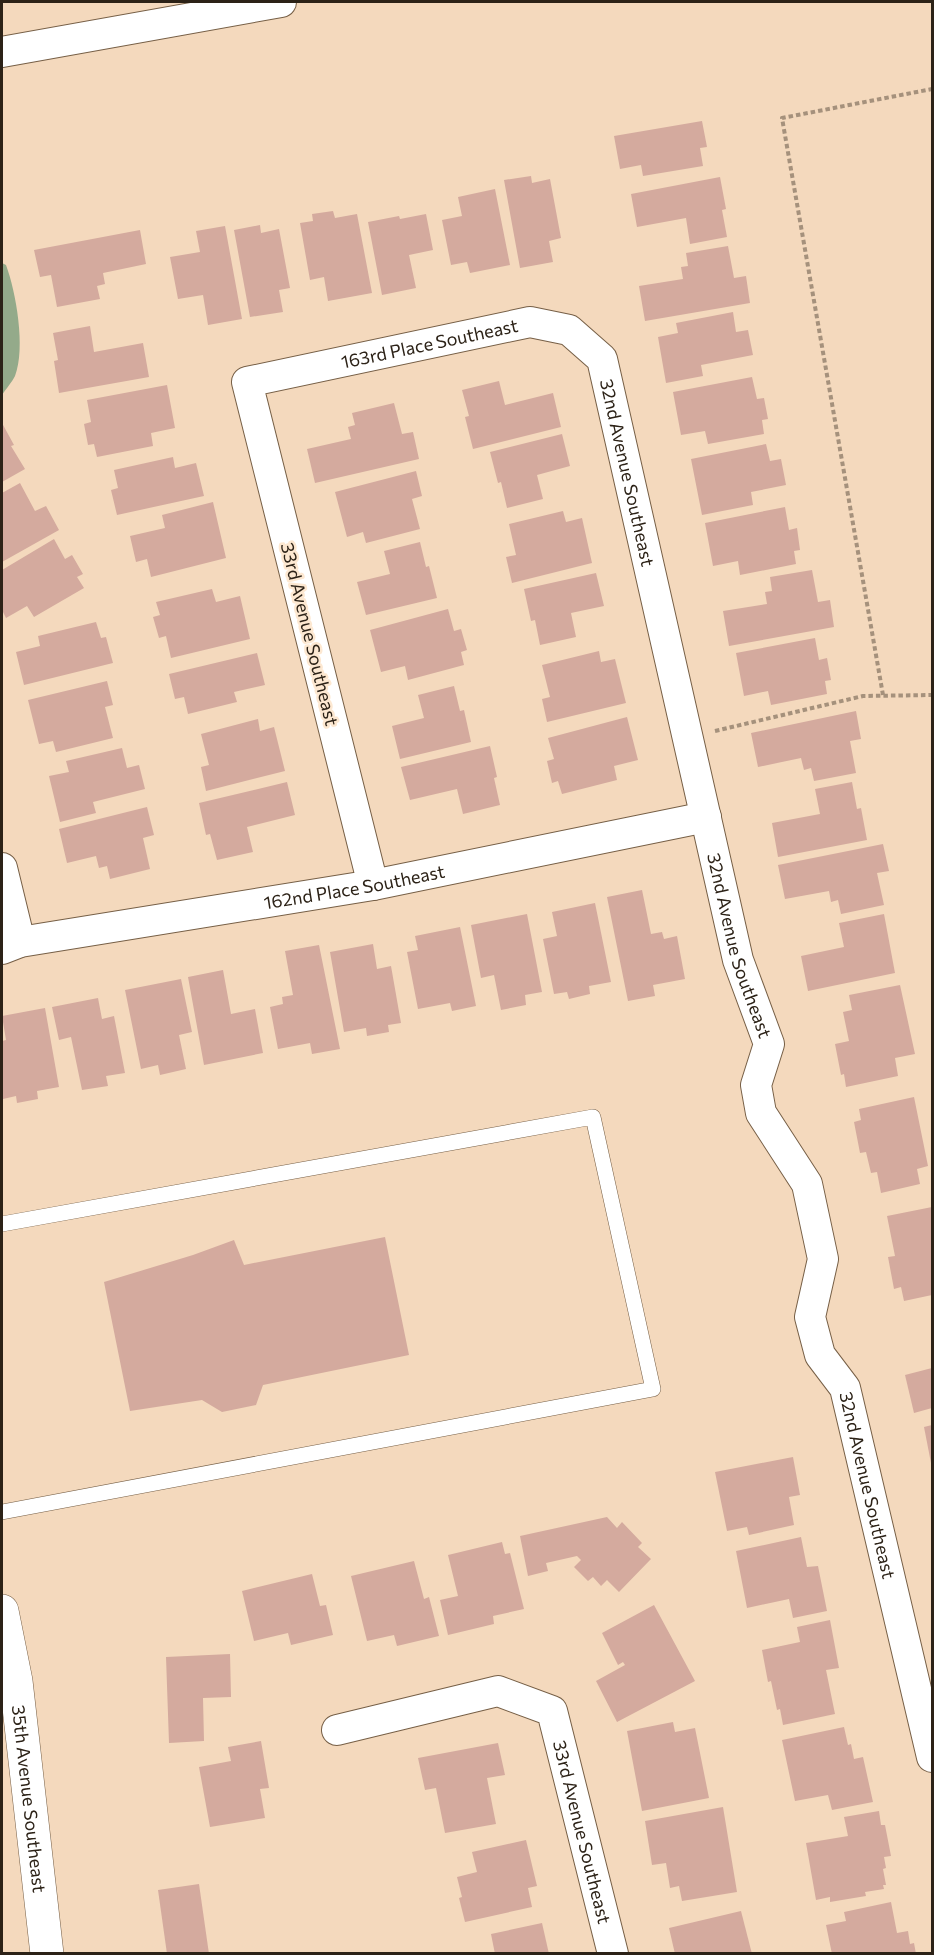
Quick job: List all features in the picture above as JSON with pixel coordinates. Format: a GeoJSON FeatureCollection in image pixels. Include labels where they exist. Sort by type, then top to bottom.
{"type":"FeatureCollection","features":[{"type":"Feature","properties":{"kind":"street"},"geometry":{"type":"LineString","coordinates":[[2,52],[281,2]]}},
{"type":"Feature","properties":{"kind":"street","name":"163rd Place Southeast"},"geometry":{"type":"LineString","coordinates":[[247,382],[530,322],[569,330],[602,359]]}},
{"type":"Feature","properties":{"kind":"street","name":"32nd Avenue Southeast"},"geometry":{"type":"LineString","coordinates":[[602,359],[738,960],[769,1044],[756,1085],[761,1113],[807,1184],[824,1259],[810,1317],[820,1355],[846,1388],[933,1756]]}},
{"type":"Feature","properties":{"kind":"street","name":"33rd Avenue Southeast"},"geometry":{"type":"LineString","coordinates":[[247,382],[373,885]]}},
{"type":"Feature","properties":{"kind":"street","name":"162nd Place Southeast"},"geometry":{"type":"LineString","coordinates":[[11,946],[373,885],[706,818]]}},
{"type":"Feature","properties":{"kind":"street"},"geometry":{"type":"LineString","coordinates":[[2,868],[11,946]]}},
{"type":"Feature","properties":{"kind":"street","name":"35th Avenue Southeast"},"geometry":{"type":"LineString","coordinates":[[2,1611],[16,1681],[47,1953]]}},
{"type":"Feature","properties":{"kind":"street","name":"33rd Avenue Southeast"},"geometry":{"type":"LineString","coordinates":[[337,1730],[498,1691],[552,1711],[613,1953]]}},
{"type":"Feature","properties":{"kind":"lane"},"geometry":{"type":"LineString","coordinates":[[2,1224],[593,1117],[653,1389],[2,1512]]}},
{"type":"Feature","properties":{"kind":"path"},"geometry":{"type":"LineString","coordinates":[[882,695],[782,118],[933,89]]}},
{"type":"Feature","properties":{"kind":"path"},"geometry":{"type":"LineString","coordinates":[[688,737],[863,696],[933,695]]}},
{"type":"Feature","properties":{"kind":"shaded area"},"geometry":{"type":"Polygon","coordinates":[[[2,263],[6,265],[13,290],[20,351],[15,376],[2,395],[2,263]]]}},
{"type":"Feature","properties":{"kind":"building"},"geometry":{"type":"Polygon","coordinates":[[[702,121],[707,147],[700,148],[703,166],[643,176],[641,165],[620,169],[614,136],[702,121]]]}},
{"type":"Feature","properties":{"kind":"building"},"geometry":{"type":"Polygon","coordinates":[[[531,176],[532,183],[550,179],[561,238],[549,241],[553,262],[520,268],[504,180],[531,176]]]}},
{"type":"Feature","properties":{"kind":"building"},"geometry":{"type":"Polygon","coordinates":[[[720,177],[726,209],[722,210],[727,237],[690,244],[686,218],[637,227],[631,194],[720,177]]]}},
{"type":"Feature","properties":{"kind":"building"},"geometry":{"type":"Polygon","coordinates":[[[495,189],[510,265],[470,273],[467,262],[451,265],[442,220],[462,216],[458,197],[495,189]]]}},
{"type":"Feature","properties":{"kind":"building"},"geometry":{"type":"Polygon","coordinates":[[[333,211],[335,218],[357,214],[372,293],[328,301],[324,277],[310,280],[300,223],[313,221],[312,214],[333,211]]]}},
{"type":"Feature","properties":{"kind":"building"},"geometry":{"type":"Polygon","coordinates":[[[426,214],[433,250],[409,255],[416,288],[382,295],[368,222],[426,214]]]}},
{"type":"Feature","properties":{"kind":"building"},"geometry":{"type":"Polygon","coordinates":[[[260,225],[261,233],[279,229],[290,288],[279,290],[283,312],[250,317],[234,230],[260,225]]]}},
{"type":"Feature","properties":{"kind":"building"},"geometry":{"type":"Polygon","coordinates":[[[225,226],[242,319],[208,325],[203,295],[178,299],[170,257],[200,252],[196,231],[225,226]]]}},
{"type":"Feature","properties":{"kind":"building"},"geometry":{"type":"Polygon","coordinates":[[[140,230],[146,264],[103,273],[105,284],[97,286],[100,299],[57,307],[51,275],[40,277],[34,250],[140,230]]]}},
{"type":"Feature","properties":{"kind":"building"},"geometry":{"type":"Polygon","coordinates":[[[728,246],[734,278],[746,276],[750,303],[645,321],[639,286],[683,279],[681,267],[688,266],[686,253],[728,246]]]}},
{"type":"Feature","properties":{"kind":"building"},"geometry":{"type":"Polygon","coordinates":[[[733,312],[736,332],[748,330],[753,355],[701,365],[703,376],[666,383],[658,337],[678,333],[676,323],[733,312]]]}},
{"type":"Feature","properties":{"kind":"building"},"geometry":{"type":"Polygon","coordinates":[[[90,326],[94,352],[143,343],[149,377],[59,393],[54,361],[58,360],[53,333],[90,326]]]}},
{"type":"Feature","properties":{"kind":"building"},"geometry":{"type":"Polygon","coordinates":[[[752,377],[757,399],[764,398],[768,419],[762,420],[764,434],[708,444],[705,431],[681,435],[673,392],[752,377]]]}},
{"type":"Feature","properties":{"kind":"building"},"geometry":{"type":"Polygon","coordinates":[[[499,381],[505,405],[553,393],[561,427],[473,449],[465,417],[469,416],[462,390],[499,381]]]}},
{"type":"Feature","properties":{"kind":"building"},"geometry":{"type":"Polygon","coordinates":[[[167,385],[175,428],[151,433],[153,446],[97,457],[94,444],[88,445],[84,424],[91,422],[87,400],[167,385]]]}},
{"type":"Feature","properties":{"kind":"building"},"geometry":{"type":"Polygon","coordinates":[[[394,403],[402,434],[413,432],[419,459],[315,483],[307,449],[351,439],[348,427],[355,425],[352,413],[394,403]]]}},
{"type":"Feature","properties":{"kind":"building"},"geometry":{"type":"Polygon","coordinates":[[[2,423],[14,445],[11,446],[25,469],[2,482],[2,423]]]}},
{"type":"Feature","properties":{"kind":"building"},"geometry":{"type":"Polygon","coordinates":[[[562,434],[570,466],[537,475],[543,499],[507,508],[501,482],[498,483],[490,452],[562,434]]]}},
{"type":"Feature","properties":{"kind":"building"},"geometry":{"type":"Polygon","coordinates":[[[766,444],[770,461],[781,459],[786,485],[751,492],[753,505],[702,515],[691,459],[766,444]]]}},
{"type":"Feature","properties":{"kind":"building"},"geometry":{"type":"Polygon","coordinates":[[[173,457],[175,468],[196,463],[204,496],[117,515],[111,490],[118,488],[114,470],[173,457]]]}},
{"type":"Feature","properties":{"kind":"building"},"geometry":{"type":"Polygon","coordinates":[[[416,471],[422,496],[412,499],[420,529],[366,543],[363,532],[347,537],[335,492],[416,471]]]}},
{"type":"Feature","properties":{"kind":"building"},"geometry":{"type":"Polygon","coordinates":[[[20,483],[35,511],[46,506],[59,530],[2,562],[2,493],[20,483]]]}},
{"type":"Feature","properties":{"kind":"building"},"geometry":{"type":"Polygon","coordinates":[[[213,502],[226,558],[151,577],[147,559],[136,562],[130,536],[165,528],[162,515],[213,502]]]}},
{"type":"Feature","properties":{"kind":"building"},"geometry":{"type":"Polygon","coordinates":[[[785,507],[789,530],[797,528],[800,550],[794,551],[796,564],[740,575],[738,561],[713,566],[705,523],[785,507]]]}},
{"type":"Feature","properties":{"kind":"building"},"geometry":{"type":"Polygon","coordinates":[[[563,511],[566,522],[582,518],[592,563],[512,583],[506,557],[516,555],[509,524],[563,511]]]}},
{"type":"Feature","properties":{"kind":"building"},"geometry":{"type":"Polygon","coordinates":[[[54,539],[65,559],[72,555],[83,574],[77,577],[84,588],[34,617],[27,606],[6,618],[2,610],[2,570],[54,539]]]}},
{"type":"Feature","properties":{"kind":"building"},"geometry":{"type":"Polygon","coordinates":[[[420,542],[437,598],[366,615],[357,582],[390,574],[384,551],[420,542]]]}},
{"type":"Feature","properties":{"kind":"building"},"geometry":{"type":"Polygon","coordinates":[[[812,570],[818,602],[830,600],[834,627],[729,646],[723,611],[767,604],[765,592],[772,591],[770,577],[812,570]]]}},
{"type":"Feature","properties":{"kind":"building"},"geometry":{"type":"Polygon","coordinates":[[[596,573],[604,606],[571,613],[576,637],[540,645],[535,620],[531,621],[524,589],[596,573]]]}},
{"type":"Feature","properties":{"kind":"building"},"geometry":{"type":"Polygon","coordinates":[[[212,589],[216,602],[240,596],[250,639],[171,658],[166,636],[159,638],[153,617],[160,615],[156,602],[212,589]]]}},
{"type":"Feature","properties":{"kind":"building"},"geometry":{"type":"Polygon","coordinates":[[[448,609],[454,631],[461,629],[467,650],[461,652],[464,665],[408,680],[405,666],[381,672],[370,630],[448,609]]]}},
{"type":"Feature","properties":{"kind":"building"},"geometry":{"type":"Polygon","coordinates":[[[96,622],[101,638],[106,637],[113,663],[24,685],[16,652],[40,646],[38,636],[96,622]]]}},
{"type":"Feature","properties":{"kind":"building"},"geometry":{"type":"Polygon","coordinates":[[[815,638],[819,660],[827,658],[831,680],[825,681],[827,694],[771,705],[768,691],[744,696],[736,653],[815,638]]]}},
{"type":"Feature","properties":{"kind":"building"},"geometry":{"type":"Polygon","coordinates":[[[599,651],[601,662],[615,659],[626,703],[547,722],[542,699],[550,697],[542,665],[599,651]]]}},
{"type":"Feature","properties":{"kind":"building"},"geometry":{"type":"Polygon","coordinates":[[[257,653],[265,685],[234,692],[237,702],[188,714],[184,697],[175,699],[169,674],[257,653]]]}},
{"type":"Feature","properties":{"kind":"building"},"geometry":{"type":"Polygon","coordinates":[[[107,681],[113,705],[105,707],[113,738],[56,752],[53,741],[39,744],[28,700],[107,681]]]}},
{"type":"Feature","properties":{"kind":"building"},"geometry":{"type":"Polygon","coordinates":[[[454,686],[460,711],[464,710],[471,742],[400,759],[392,726],[424,718],[418,695],[454,686]]]}},
{"type":"Feature","properties":{"kind":"building"},"geometry":{"type":"Polygon","coordinates":[[[856,711],[861,739],[850,741],[856,773],[814,781],[811,768],[804,770],[801,758],[758,767],[751,733],[856,711]]]}},
{"type":"Feature","properties":{"kind":"building"},"geometry":{"type":"Polygon","coordinates":[[[627,717],[638,760],[614,766],[617,780],[562,794],[558,781],[552,783],[547,761],[554,759],[548,738],[627,717]]]}},
{"type":"Feature","properties":{"kind":"building"},"geometry":{"type":"Polygon","coordinates":[[[258,719],[260,731],[274,727],[285,771],[206,791],[201,767],[209,765],[201,734],[258,719]]]}},
{"type":"Feature","properties":{"kind":"building"},"geometry":{"type":"Polygon","coordinates":[[[490,746],[500,805],[463,814],[457,789],[410,800],[401,767],[490,746]]]}},
{"type":"Feature","properties":{"kind":"building"},"geometry":{"type":"Polygon","coordinates":[[[122,748],[127,768],[139,765],[145,789],[93,802],[96,813],[60,822],[49,776],[69,772],[66,761],[122,748]]]}},
{"type":"Feature","properties":{"kind":"building"},"geometry":{"type":"Polygon","coordinates":[[[287,782],[295,815],[247,827],[253,852],[217,860],[210,834],[206,835],[199,803],[287,782]]]}},
{"type":"Feature","properties":{"kind":"building"},"geometry":{"type":"Polygon","coordinates":[[[852,782],[857,809],[861,808],[867,840],[778,857],[772,823],[820,814],[815,789],[852,782]]]}},
{"type":"Feature","properties":{"kind":"building"},"geometry":{"type":"Polygon","coordinates":[[[147,807],[154,835],[143,838],[150,869],[110,879],[107,866],[99,868],[96,856],[67,863],[59,829],[147,807]]]}},
{"type":"Feature","properties":{"kind":"building"},"geometry":{"type":"Polygon","coordinates":[[[883,844],[889,871],[877,873],[884,905],[841,914],[838,900],[831,902],[829,891],[785,899],[778,865],[883,844]]]}},
{"type":"Feature","properties":{"kind":"building"},"geometry":{"type":"Polygon","coordinates":[[[642,890],[651,934],[662,932],[664,939],[677,936],[685,979],[653,985],[655,996],[628,1001],[607,897],[642,890]]]}},
{"type":"Feature","properties":{"kind":"building"},"geometry":{"type":"Polygon","coordinates":[[[595,903],[611,982],[589,986],[590,994],[569,999],[567,992],[554,994],[543,939],[557,936],[552,912],[595,903]]]}},
{"type":"Feature","properties":{"kind":"building"},"geometry":{"type":"Polygon","coordinates":[[[527,914],[542,992],[525,995],[526,1005],[501,1010],[494,975],[481,978],[471,925],[527,914]]]}},
{"type":"Feature","properties":{"kind":"building"},"geometry":{"type":"Polygon","coordinates":[[[884,914],[895,973],[808,991],[801,956],[844,947],[839,923],[884,914]]]}},
{"type":"Feature","properties":{"kind":"building"},"geometry":{"type":"Polygon","coordinates":[[[460,927],[476,1006],[452,1011],[450,1003],[418,1009],[407,952],[418,950],[415,936],[460,927]]]}},
{"type":"Feature","properties":{"kind":"building"},"geometry":{"type":"Polygon","coordinates":[[[373,944],[377,969],[391,966],[401,1023],[388,1025],[389,1032],[367,1036],[366,1028],[344,1032],[330,952],[373,944]]]}},
{"type":"Feature","properties":{"kind":"building"},"geometry":{"type":"Polygon","coordinates":[[[319,945],[340,1049],[312,1054],[310,1043],[278,1049],[270,1007],[283,1004],[282,997],[293,995],[285,951],[319,945]]]}},
{"type":"Feature","properties":{"kind":"building"},"geometry":{"type":"Polygon","coordinates":[[[223,970],[231,1014],[255,1009],[263,1053],[204,1065],[188,977],[223,970]]]}},
{"type":"Feature","properties":{"kind":"building"},"geometry":{"type":"Polygon","coordinates":[[[181,979],[192,1032],[179,1035],[186,1069],[160,1075],[158,1065],[141,1069],[125,990],[181,979]]]}},
{"type":"Feature","properties":{"kind":"building"},"geometry":{"type":"Polygon","coordinates":[[[900,985],[915,1054],[895,1058],[898,1076],[846,1087],[844,1074],[841,1075],[835,1044],[849,1041],[843,1012],[852,1010],[849,995],[900,985]]]}},
{"type":"Feature","properties":{"kind":"building"},"geometry":{"type":"Polygon","coordinates":[[[98,998],[102,1019],[114,1016],[125,1073],[106,1076],[108,1086],[82,1090],[71,1037],[59,1040],[52,1007],[98,998]]]}},
{"type":"Feature","properties":{"kind":"building"},"geometry":{"type":"Polygon","coordinates":[[[45,1008],[59,1087],[37,1091],[38,1099],[17,1103],[16,1096],[3,1099],[2,1041],[6,1040],[2,1016],[45,1008]]]}},
{"type":"Feature","properties":{"kind":"building"},"geometry":{"type":"Polygon","coordinates":[[[914,1097],[928,1166],[917,1169],[920,1184],[881,1193],[877,1172],[871,1173],[866,1152],[860,1153],[854,1122],[861,1120],[859,1109],[914,1097]]]}},
{"type":"Feature","properties":{"kind":"building"},"geometry":{"type":"Polygon","coordinates":[[[932,1207],[932,1295],[904,1301],[901,1287],[894,1289],[888,1257],[895,1256],[887,1216],[932,1207]]]}},
{"type":"Feature","properties":{"kind":"building"},"geometry":{"type":"Polygon","coordinates":[[[385,1237],[409,1355],[263,1385],[256,1405],[222,1412],[202,1400],[130,1411],[104,1282],[234,1240],[244,1265],[385,1237]]]}},
{"type":"Feature","properties":{"kind":"building"},"geometry":{"type":"Polygon","coordinates":[[[932,1368],[932,1408],[914,1413],[905,1375],[932,1368]]]}},
{"type":"Feature","properties":{"kind":"building"},"geometry":{"type":"Polygon","coordinates":[[[932,1425],[932,1463],[931,1463],[924,1427],[932,1425]]]}},
{"type":"Feature","properties":{"kind":"building"},"geometry":{"type":"Polygon","coordinates":[[[793,1457],[800,1495],[789,1497],[794,1525],[749,1535],[747,1527],[727,1531],[715,1472],[793,1457]]]}},
{"type":"Feature","properties":{"kind":"building"},"geometry":{"type":"Polygon","coordinates":[[[607,1517],[617,1528],[622,1522],[642,1543],[638,1547],[651,1559],[619,1592],[607,1580],[601,1586],[593,1577],[588,1581],[574,1567],[581,1560],[577,1556],[546,1563],[548,1571],[528,1576],[520,1536],[607,1517]]]}},
{"type":"Feature","properties":{"kind":"building"},"geometry":{"type":"Polygon","coordinates":[[[801,1537],[807,1567],[818,1566],[827,1611],[793,1618],[789,1599],[747,1608],[736,1551],[801,1537]]]}},
{"type":"Feature","properties":{"kind":"building"},"geometry":{"type":"Polygon","coordinates":[[[502,1542],[505,1554],[510,1553],[524,1609],[493,1616],[494,1624],[448,1635],[440,1600],[458,1596],[448,1555],[502,1542]]]}},
{"type":"Feature","properties":{"kind":"building"},"geometry":{"type":"Polygon","coordinates":[[[414,1561],[424,1599],[429,1597],[439,1636],[397,1646],[394,1635],[367,1641],[351,1576],[414,1561]]]}},
{"type":"Feature","properties":{"kind":"building"},"geometry":{"type":"Polygon","coordinates":[[[312,1574],[320,1606],[326,1605],[333,1635],[291,1645],[288,1633],[254,1641],[242,1591],[312,1574]]]}},
{"type":"Feature","properties":{"kind":"building"},"geometry":{"type":"Polygon","coordinates":[[[654,1605],[695,1681],[617,1722],[596,1681],[625,1665],[623,1662],[618,1665],[602,1633],[654,1605]]]}},
{"type":"Feature","properties":{"kind":"building"},"geometry":{"type":"Polygon","coordinates":[[[830,1620],[839,1668],[826,1670],[835,1714],[783,1725],[780,1709],[777,1710],[771,1681],[768,1682],[762,1650],[800,1642],[797,1627],[830,1620]]]}},
{"type":"Feature","properties":{"kind":"building"},"geometry":{"type":"Polygon","coordinates":[[[230,1654],[231,1697],[203,1698],[204,1741],[169,1743],[166,1657],[230,1654]]]}},
{"type":"Feature","properties":{"kind":"building"},"geometry":{"type":"Polygon","coordinates":[[[673,1722],[675,1732],[695,1728],[709,1798],[642,1811],[627,1731],[673,1722]]]}},
{"type":"Feature","properties":{"kind":"building"},"geometry":{"type":"Polygon","coordinates":[[[844,1727],[854,1759],[863,1757],[873,1802],[832,1810],[828,1795],[795,1801],[782,1740],[844,1727]]]}},
{"type":"Feature","properties":{"kind":"building"},"geometry":{"type":"Polygon","coordinates":[[[261,1741],[269,1788],[260,1789],[265,1818],[210,1827],[199,1767],[231,1761],[228,1747],[261,1741]]]}},
{"type":"Feature","properties":{"kind":"building"},"geometry":{"type":"Polygon","coordinates":[[[498,1743],[505,1775],[487,1778],[496,1824],[445,1833],[436,1788],[425,1790],[418,1758],[498,1743]]]}},
{"type":"Feature","properties":{"kind":"building"},"geometry":{"type":"Polygon","coordinates":[[[723,1807],[737,1892],[682,1901],[679,1886],[670,1888],[666,1863],[652,1865],[645,1821],[723,1807]]]}},
{"type":"Feature","properties":{"kind":"building"},"geometry":{"type":"Polygon","coordinates":[[[879,1811],[881,1825],[885,1825],[891,1856],[884,1857],[886,1868],[883,1869],[886,1885],[883,1885],[884,1889],[865,1892],[866,1896],[830,1902],[830,1897],[816,1900],[806,1843],[848,1836],[844,1817],[879,1811]]]}},
{"type":"Feature","properties":{"kind":"building"},"geometry":{"type":"Polygon","coordinates":[[[526,1840],[537,1886],[528,1888],[532,1907],[465,1922],[457,1877],[477,1872],[472,1852],[526,1840]]]}},
{"type":"Feature","properties":{"kind":"building"},"geometry":{"type":"Polygon","coordinates":[[[199,1884],[209,1954],[167,1954],[158,1890],[199,1884]]]}},
{"type":"Feature","properties":{"kind":"building"},"geometry":{"type":"Polygon","coordinates":[[[891,1902],[897,1933],[908,1931],[910,1944],[914,1943],[916,1954],[832,1954],[826,1925],[846,1921],[844,1912],[891,1902]]]}},
{"type":"Feature","properties":{"kind":"building"},"geometry":{"type":"Polygon","coordinates":[[[741,1911],[752,1954],[675,1954],[669,1928],[741,1911]]]}},
{"type":"Feature","properties":{"kind":"building"},"geometry":{"type":"Polygon","coordinates":[[[542,1923],[549,1954],[495,1954],[491,1934],[542,1923]]]}}]}
